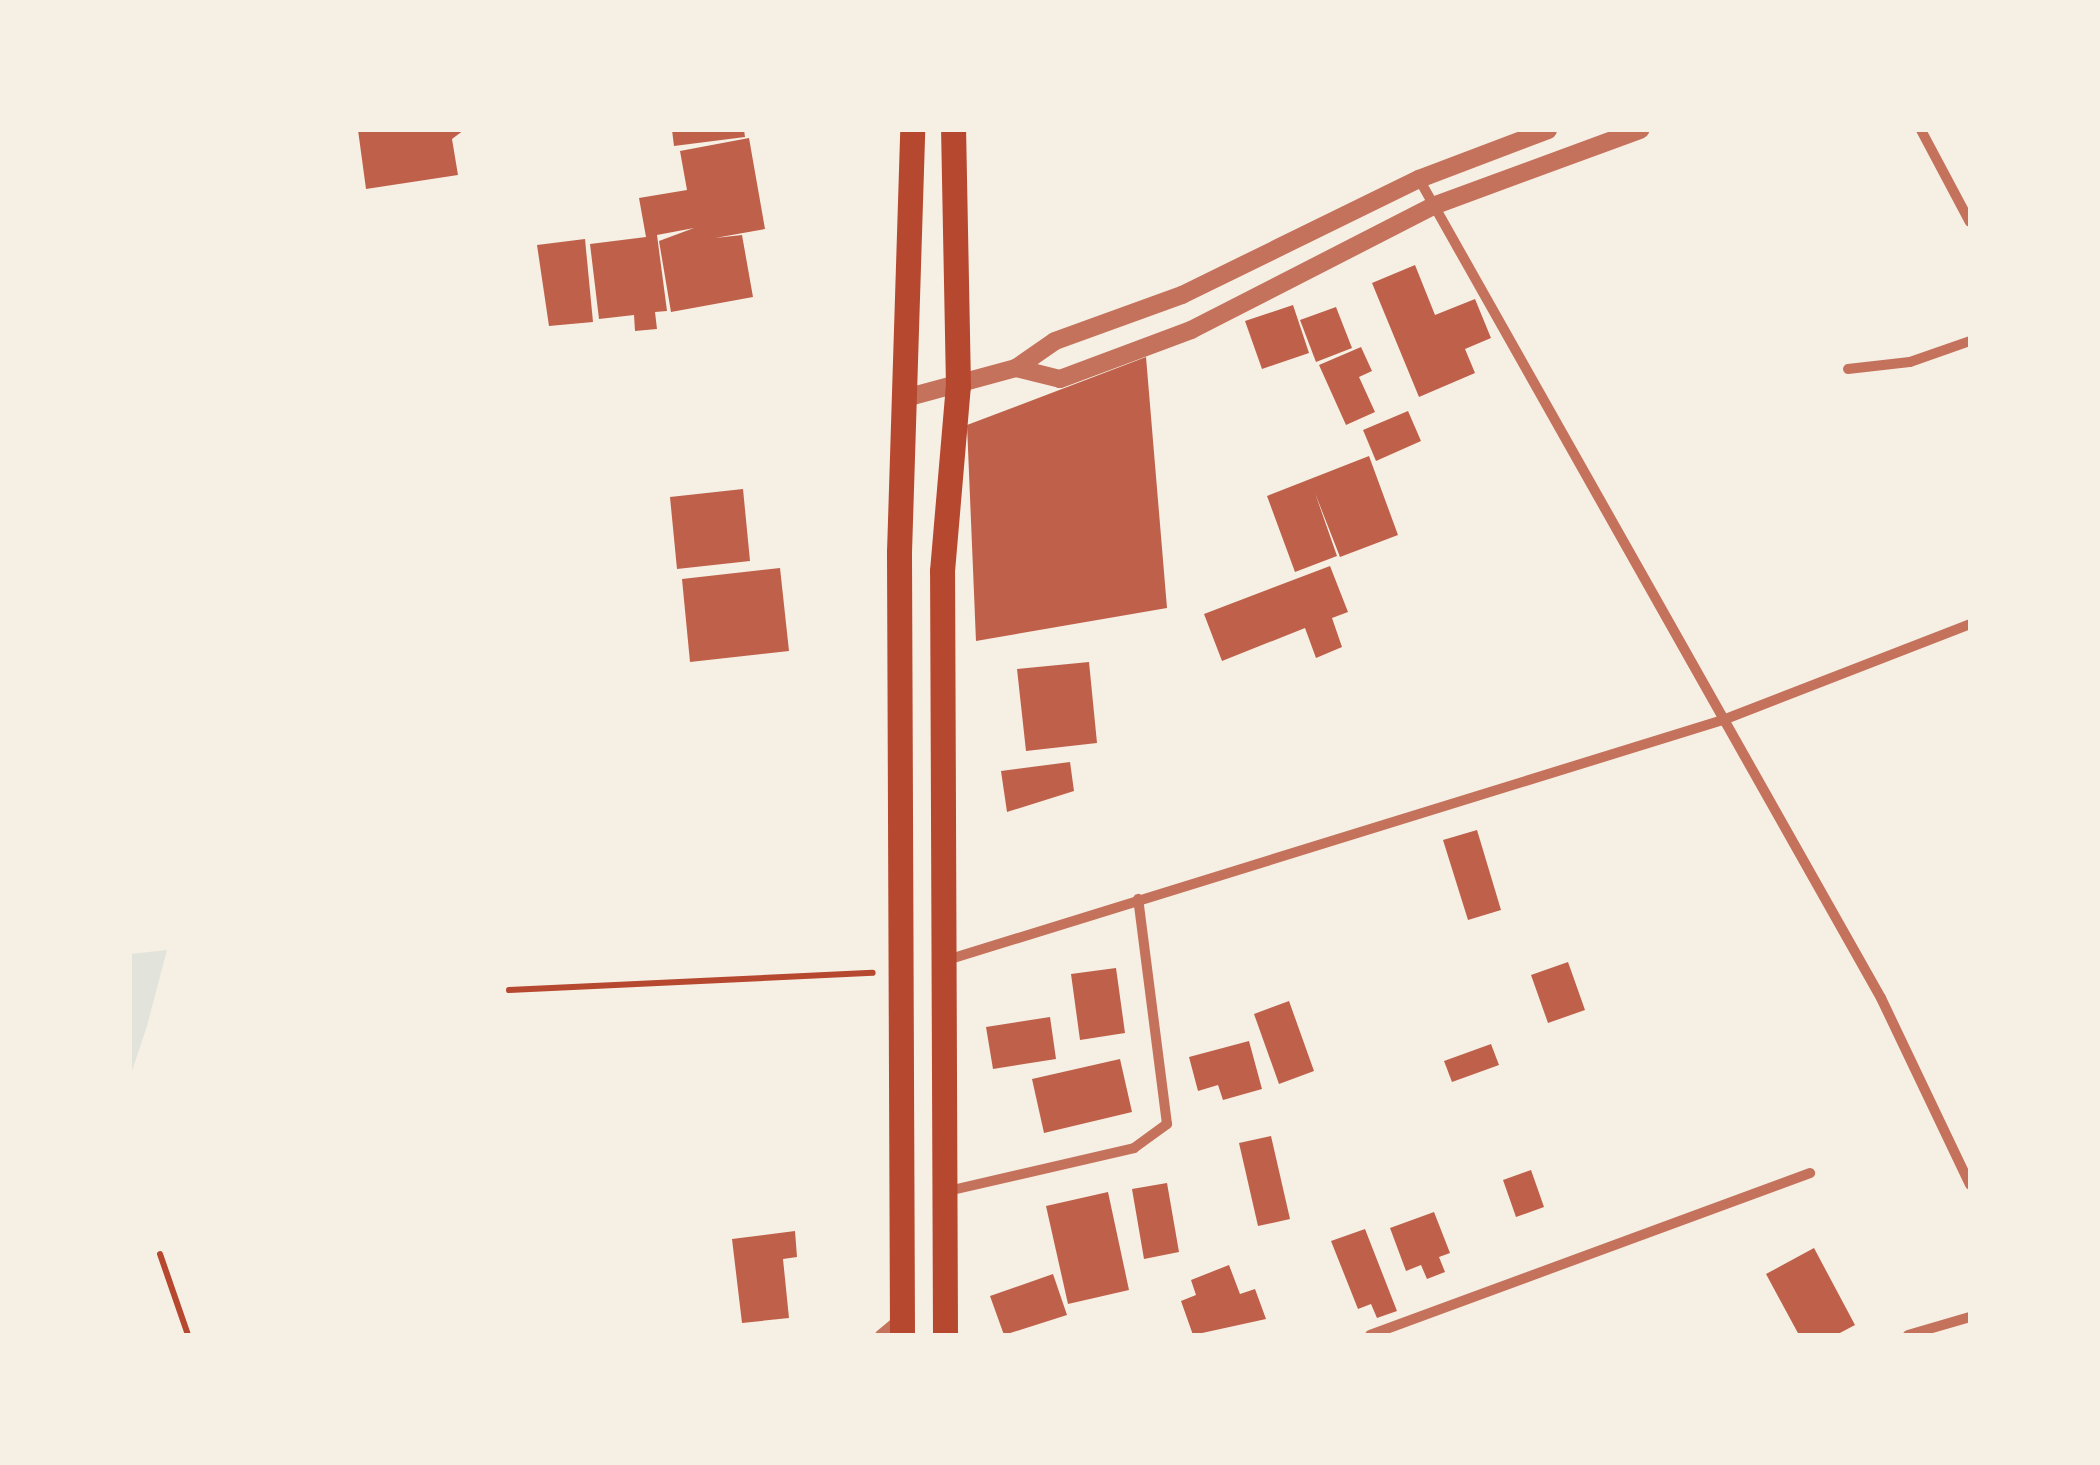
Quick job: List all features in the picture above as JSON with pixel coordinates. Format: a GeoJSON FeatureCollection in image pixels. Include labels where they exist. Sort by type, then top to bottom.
{"type":"FeatureCollection","features":[{"type":"Feature","properties":{"kind":"main road"},"geometry":{"type":"LineString","coordinates":[[902,1325],[904,972],[899,552],[909,397],[912,130]]}},
{"type":"Feature","properties":{"kind":"main road"},"geometry":{"type":"LineString","coordinates":[[945,1335],[942,571],[958,386],[953,130]]}},
{"type":"Feature","properties":{"kind":"street"},"geometry":{"type":"LineString","coordinates":[[909,397],[1016,368],[1056,341],[1182,295],[1418,179],[1548,130]]}},
{"type":"Feature","properties":{"kind":"street"},"geometry":{"type":"LineString","coordinates":[[1016,368],[1060,379],[1191,330],[1433,206],[1640,130]]}},
{"type":"Feature","properties":{"kind":"street"},"geometry":{"type":"LineString","coordinates":[[1922,130],[1970,222]]}},
{"type":"Feature","properties":{"kind":"street"},"geometry":{"type":"LineString","coordinates":[[1418,179],[1881,998],[1970,1184]]}},
{"type":"Feature","properties":{"kind":"street"},"geometry":{"type":"LineString","coordinates":[[1182,295],[1191,330]]}},
{"type":"Feature","properties":{"kind":"street"},"geometry":{"type":"LineString","coordinates":[[1848,369],[1970,341]]}},
{"type":"Feature","properties":{"kind":"street"},"geometry":{"type":"LineString","coordinates":[[941,962],[1724,720],[1970,624]]}},
{"type":"Feature","properties":{"kind":"street"},"geometry":{"type":"LineString","coordinates":[[942,1192],[1134,1148],[1167,1124],[1138,900]]}},
{"type":"Feature","properties":{"kind":"street"},"geometry":{"type":"LineString","coordinates":[[1370,1335],[1810,1173]]}},
{"type":"Feature","properties":{"kind":"street"},"geometry":{"type":"LineString","coordinates":[[1908,1335],[1970,1317]]}},
{"type":"Feature","properties":{"kind":"street"},"geometry":{"type":"LineString","coordinates":[[880,1335],[902,1325]]}},
{"type":"Feature","properties":{"kind":"path"},"geometry":{"type":"LineString","coordinates":[[509,990],[904,972]]}},
{"type":"Feature","properties":{"kind":"path"},"geometry":{"type":"LineString","coordinates":[[160,1254],[188,1335]]}},
{"type":"Feature","properties":{"kind":"shaded area"},"geometry":{"type":"Polygon","coordinates":[[[167,950],[147,1026],[130,1077],[130,954],[167,950]]]}},
{"type":"Feature","properties":{"kind":"building"},"geometry":{"type":"Polygon","coordinates":[[[358,130],[464,130],[452,139],[458,175],[366,189],[358,130]]]}},
{"type":"Feature","properties":{"kind":"building"},"geometry":{"type":"Polygon","coordinates":[[[672,130],[744,130],[745,137],[674,146],[672,130]]]}},
{"type":"Feature","properties":{"kind":"building"},"geometry":{"type":"Polygon","coordinates":[[[749,138],[765,229],[715,238],[742,235],[753,297],[671,312],[659,241],[694,228],[657,235],[667,311],[655,312],[657,329],[635,331],[634,315],[599,319],[590,244],[646,237],[639,198],[687,190],[680,151],[749,138]]]}},
{"type":"Feature","properties":{"kind":"building"},"geometry":{"type":"Polygon","coordinates":[[[585,239],[593,322],[549,326],[537,245],[585,239]]]}},
{"type":"Feature","properties":{"kind":"building"},"geometry":{"type":"Polygon","coordinates":[[[1415,265],[1435,315],[1475,299],[1491,338],[1465,349],[1475,373],[1419,397],[1372,283],[1415,265]]]}},
{"type":"Feature","properties":{"kind":"building"},"geometry":{"type":"Polygon","coordinates":[[[1293,305],[1309,353],[1262,369],[1245,321],[1293,305]]]}},
{"type":"Feature","properties":{"kind":"building"},"geometry":{"type":"Polygon","coordinates":[[[1336,307],[1352,348],[1316,362],[1300,320],[1336,307]]]}},
{"type":"Feature","properties":{"kind":"building"},"geometry":{"type":"Polygon","coordinates":[[[1361,347],[1372,371],[1359,377],[1375,412],[1346,425],[1319,365],[1361,347]]]}},
{"type":"Feature","properties":{"kind":"building"},"geometry":{"type":"Polygon","coordinates":[[[1146,357],[1167,608],[976,641],[967,425],[1146,357]]]}},
{"type":"Feature","properties":{"kind":"building"},"geometry":{"type":"Polygon","coordinates":[[[1408,411],[1421,441],[1376,461],[1363,430],[1408,411]]]}},
{"type":"Feature","properties":{"kind":"building"},"geometry":{"type":"Polygon","coordinates":[[[1369,456],[1398,535],[1340,557],[1315,493],[1337,556],[1295,572],[1267,496],[1369,456]]]}},
{"type":"Feature","properties":{"kind":"building"},"geometry":{"type":"Polygon","coordinates":[[[743,489],[750,561],[677,569],[670,497],[743,489]]]}},
{"type":"Feature","properties":{"kind":"building"},"geometry":{"type":"Polygon","coordinates":[[[1330,566],[1348,612],[1332,618],[1342,647],[1316,658],[1305,628],[1222,661],[1204,614],[1330,566]]]}},
{"type":"Feature","properties":{"kind":"building"},"geometry":{"type":"Polygon","coordinates":[[[780,568],[789,651],[690,662],[682,579],[780,568]]]}},
{"type":"Feature","properties":{"kind":"building"},"geometry":{"type":"Polygon","coordinates":[[[1089,662],[1097,743],[1026,751],[1017,669],[1089,662]]]}},
{"type":"Feature","properties":{"kind":"building"},"geometry":{"type":"Polygon","coordinates":[[[1070,762],[1074,791],[1007,812],[1001,771],[1070,762]]]}},
{"type":"Feature","properties":{"kind":"building"},"geometry":{"type":"Polygon","coordinates":[[[1477,830],[1501,910],[1468,920],[1443,840],[1477,830]]]}},
{"type":"Feature","properties":{"kind":"building"},"geometry":{"type":"Polygon","coordinates":[[[1568,962],[1585,1010],[1548,1023],[1531,975],[1568,962]]]}},
{"type":"Feature","properties":{"kind":"building"},"geometry":{"type":"Polygon","coordinates":[[[1116,968],[1125,1033],[1080,1040],[1071,974],[1116,968]]]}},
{"type":"Feature","properties":{"kind":"building"},"geometry":{"type":"Polygon","coordinates":[[[1289,1001],[1314,1071],[1279,1084],[1254,1014],[1289,1001]]]}},
{"type":"Feature","properties":{"kind":"building"},"geometry":{"type":"Polygon","coordinates":[[[1050,1017],[1056,1059],[993,1069],[986,1027],[1050,1017]]]}},
{"type":"Feature","properties":{"kind":"building"},"geometry":{"type":"Polygon","coordinates":[[[1249,1041],[1262,1089],[1223,1100],[1218,1085],[1198,1091],[1189,1057],[1249,1041]]]}},
{"type":"Feature","properties":{"kind":"building"},"geometry":{"type":"Polygon","coordinates":[[[1491,1044],[1499,1065],[1452,1082],[1444,1061],[1491,1044]]]}},
{"type":"Feature","properties":{"kind":"building"},"geometry":{"type":"Polygon","coordinates":[[[1120,1059],[1132,1112],[1044,1133],[1032,1079],[1120,1059]]]}},
{"type":"Feature","properties":{"kind":"building"},"geometry":{"type":"Polygon","coordinates":[[[1271,1136],[1290,1219],[1258,1226],[1239,1143],[1271,1136]]]}},
{"type":"Feature","properties":{"kind":"building"},"geometry":{"type":"Polygon","coordinates":[[[1531,1170],[1544,1207],[1516,1217],[1503,1180],[1531,1170]]]}},
{"type":"Feature","properties":{"kind":"building"},"geometry":{"type":"Polygon","coordinates":[[[1167,1183],[1179,1252],[1144,1259],[1132,1189],[1167,1183]]]}},
{"type":"Feature","properties":{"kind":"building"},"geometry":{"type":"Polygon","coordinates":[[[1108,1192],[1129,1290],[1068,1304],[1046,1206],[1108,1192]]]}},
{"type":"Feature","properties":{"kind":"building"},"geometry":{"type":"Polygon","coordinates":[[[1434,1212],[1450,1253],[1439,1257],[1445,1272],[1427,1279],[1421,1265],[1406,1271],[1390,1228],[1434,1212]]]}},
{"type":"Feature","properties":{"kind":"building"},"geometry":{"type":"Polygon","coordinates":[[[1365,1229],[1397,1311],[1377,1318],[1371,1304],[1358,1309],[1331,1241],[1365,1229]]]}},
{"type":"Feature","properties":{"kind":"building"},"geometry":{"type":"Polygon","coordinates":[[[795,1231],[797,1257],[783,1259],[789,1318],[742,1323],[732,1239],[795,1231]]]}},
{"type":"Feature","properties":{"kind":"building"},"geometry":{"type":"Polygon","coordinates":[[[1814,1248],[1855,1325],[1836,1335],[1799,1335],[1766,1274],[1814,1248]]]}},
{"type":"Feature","properties":{"kind":"building"},"geometry":{"type":"Polygon","coordinates":[[[1229,1265],[1240,1294],[1255,1289],[1266,1319],[1193,1335],[1181,1301],[1196,1295],[1191,1280],[1229,1265]]]}},
{"type":"Feature","properties":{"kind":"building"},"geometry":{"type":"Polygon","coordinates":[[[1053,1274],[1067,1315],[1004,1335],[990,1296],[1053,1274]]]}}]}
